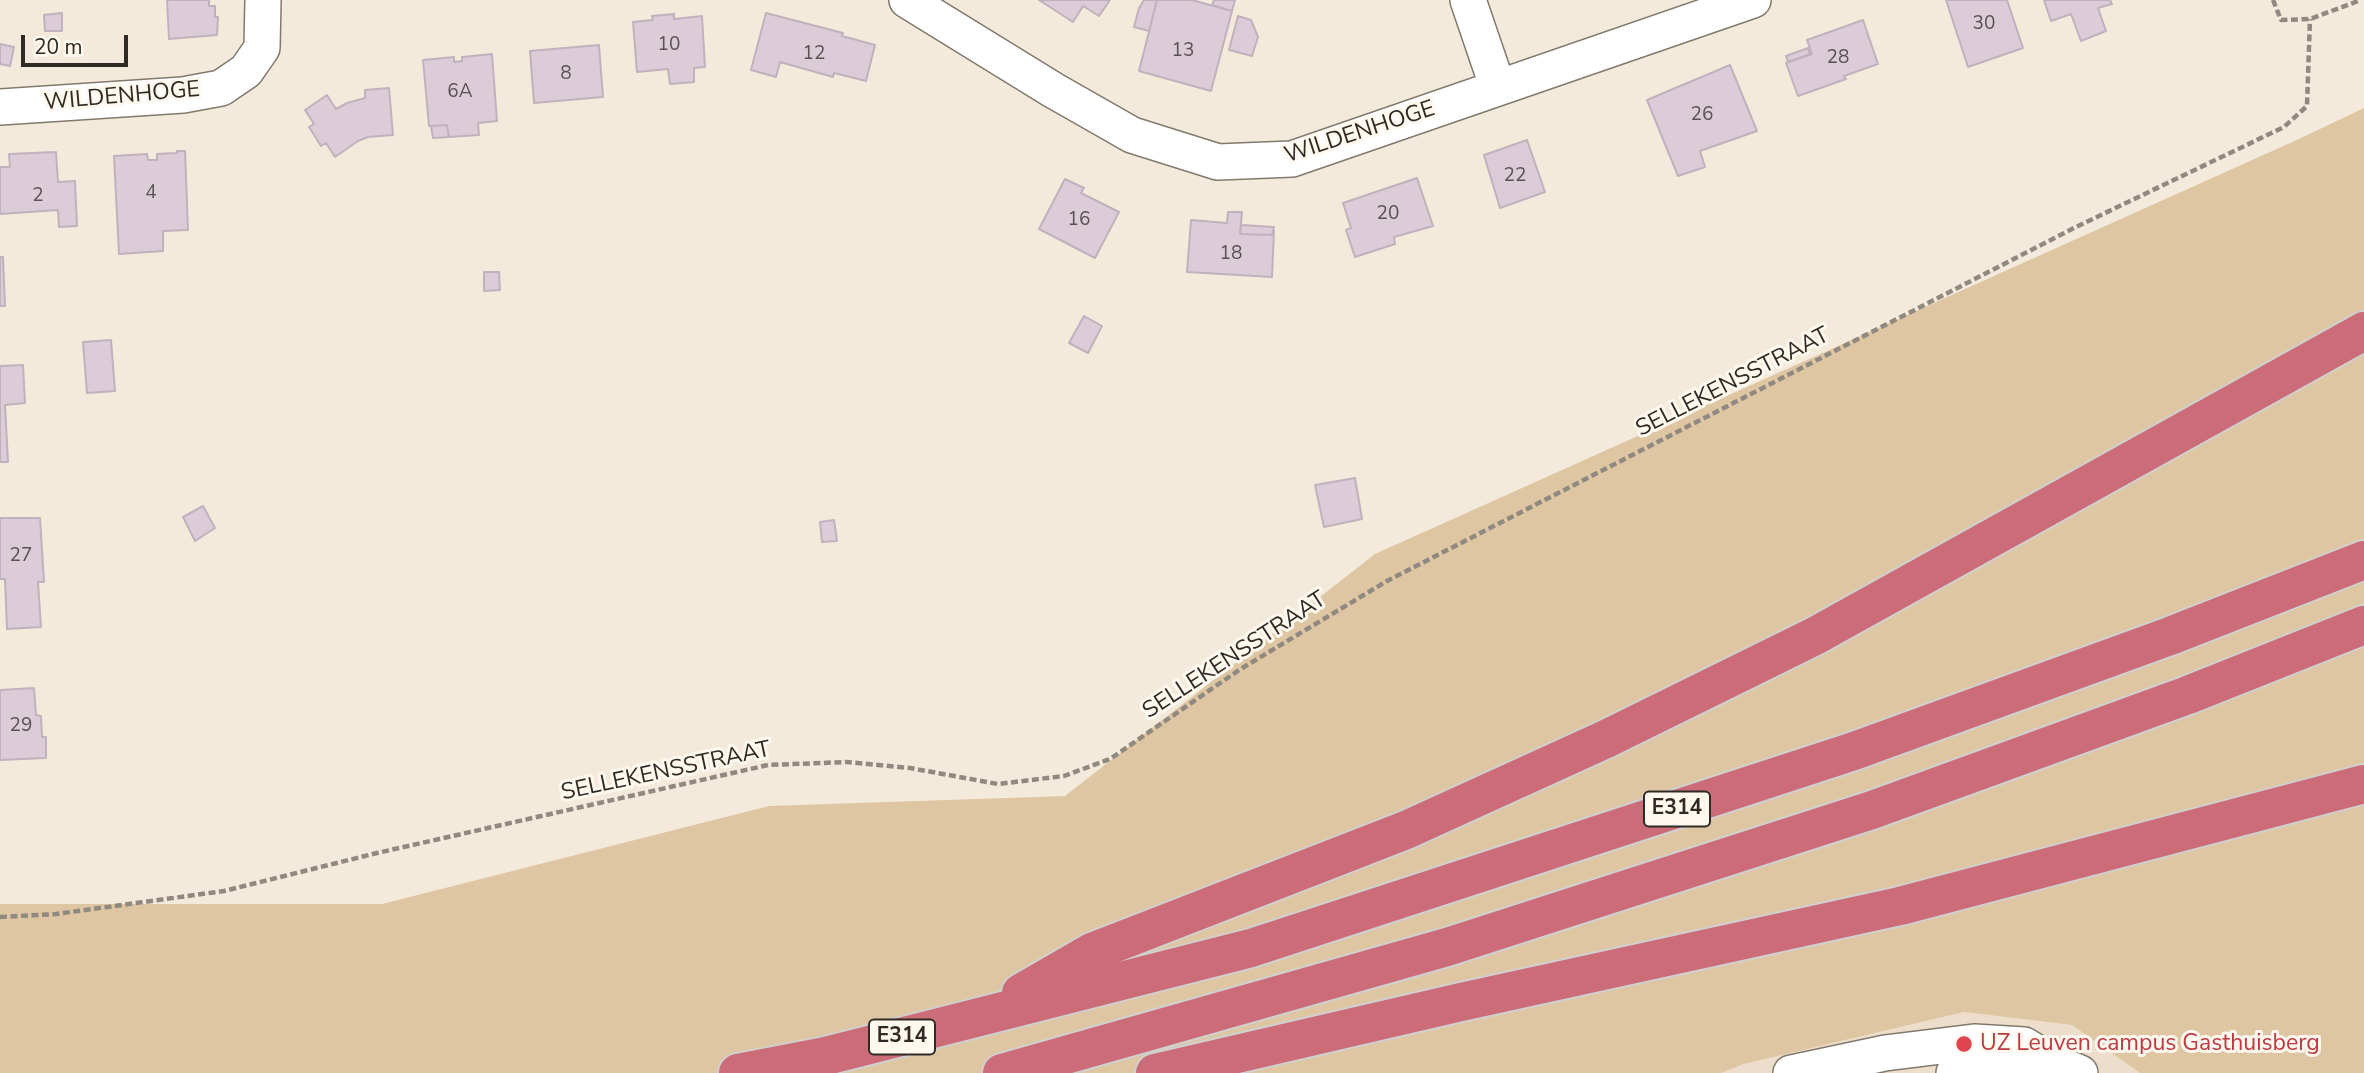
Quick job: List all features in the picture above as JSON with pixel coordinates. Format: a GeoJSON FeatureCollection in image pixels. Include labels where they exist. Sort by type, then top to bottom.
{"type":"FeatureCollection","features":[{"type":"Feature","properties":{"kind":"highway"},"geometry":{"type":"LineString","coordinates":[[978,1017],[1092,952],[1406,830],[1606,738],[1803,642],[2364,331]]}},
{"type":"Feature","properties":{"kind":"highway","name":"E314"},"geometry":{"type":"LineString","coordinates":[[738,1073],[826,1056],[1251,948],[1854,751],[2157,640],[2364,560]]}},
{"type":"Feature","properties":{"kind":"highway","name":"E314"},"geometry":{"type":"LineString","coordinates":[[1009,1071],[1447,947],[1872,810],[2188,695],[2364,625]]}},
{"type":"Feature","properties":{"kind":"highway"},"geometry":{"type":"LineString","coordinates":[[1155,1073],[1461,1002],[1900,906],[2364,784]]}},
{"type":"Feature","properties":{"kind":"highway"},"geometry":{"type":"LineString","coordinates":[[1009,1071],[1060,1073]]}},
{"type":"Feature","properties":{"kind":"street","name":"WILDENHOGE"},"geometry":{"type":"LineString","coordinates":[[0,107],[183,95],[221,88],[246,71],[262,48],[263,0]]}},
{"type":"Feature","properties":{"kind":"street","name":"WILDENHOGE"},"geometry":{"type":"LineString","coordinates":[[907,0],[1132,135],[1219,162],[1292,159],[1753,0]]}},
{"type":"Feature","properties":{"kind":"street"},"geometry":{"type":"LineString","coordinates":[[1468,0],[1499,88]]}},
{"type":"Feature","properties":{"kind":"street"},"geometry":{"type":"LineString","coordinates":[[1791,1073],[1885,1053],[1974,1042],[2024,1045],[2047,1059],[2080,1073]]}},
{"type":"Feature","properties":{"kind":"street"},"geometry":{"type":"LineString","coordinates":[[1954,1073],[2024,1067],[2047,1059]]}},
{"type":"Feature","properties":{"kind":"path"},"geometry":{"type":"LineString","coordinates":[[2273,0],[2281,20],[2310,19],[2361,0]]}},
{"type":"Feature","properties":{"kind":"path","name":"SELLEKENSSTRAAT"},"geometry":{"type":"LineString","coordinates":[[0,917],[55,914],[224,891],[363,856],[768,765],[847,762],[909,768],[998,784],[1065,776],[1110,759],[1239,670],[1387,581],[2076,227],[2284,127],[2306,106],[2310,19]]}},
{"type":"Feature","properties":{"kind":"shaded area"},"geometry":{"type":"Polygon","coordinates":[[[2364,108],[2364,1073],[2140,1073],[2072,1025],[1964,1012],[1744,1064],[1721,1073],[0,1073],[0,904],[382,904],[769,806],[1065,796],[1375,554],[2364,108]]]}},
{"type":"Feature","properties":{"kind":"shaded area","name":"UZ Leuven campus Gasthuisberg"},"geometry":{"type":"Polygon","coordinates":[[[1964,1012],[2072,1025],[2140,1073],[1721,1073],[1744,1064],[1964,1012]]]}},
{"type":"Feature","properties":{"kind":"building"},"geometry":{"type":"Polygon","coordinates":[[[167,0],[209,0],[209,6],[215,6],[215,17],[218,17],[217,35],[169,39],[167,0]]]}},
{"type":"Feature","properties":{"kind":"building"},"geometry":{"type":"Polygon","coordinates":[[[1039,0],[1110,0],[1099,16],[1083,6],[1073,22],[1039,0]]]}},
{"type":"Feature","properties":{"kind":"building"},"geometry":{"type":"Polygon","coordinates":[[[1144,0],[1157,0],[1149,31],[1134,27],[1144,0]]]}},
{"type":"Feature","properties":{"kind":"building"},"geometry":{"type":"Polygon","coordinates":[[[1157,0],[1192,0],[1232,11],[1211,91],[1139,71],[1157,0]]]}},
{"type":"Feature","properties":{"kind":"building"},"geometry":{"type":"Polygon","coordinates":[[[1214,0],[1235,0],[1232,11],[1212,5],[1214,0]]]}},
{"type":"Feature","properties":{"kind":"building"},"geometry":{"type":"Polygon","coordinates":[[[1946,0],[2007,0],[2023,48],[1968,67],[1946,0]]]}},
{"type":"Feature","properties":{"kind":"building"},"geometry":{"type":"Polygon","coordinates":[[[2044,0],[2110,0],[2112,4],[2098,8],[2106,31],[2081,41],[2071,14],[2051,21],[2044,0]]]}},
{"type":"Feature","properties":{"kind":"building"},"geometry":{"type":"Polygon","coordinates":[[[62,13],[62,31],[45,31],[44,15],[62,13]]]}},
{"type":"Feature","properties":{"kind":"building"},"geometry":{"type":"Polygon","coordinates":[[[766,13],[843,33],[842,36],[875,45],[866,81],[834,73],[833,77],[780,62],[776,77],[751,70],[766,13]]]}},
{"type":"Feature","properties":{"kind":"building"},"geometry":{"type":"Polygon","coordinates":[[[674,14],[674,19],[702,16],[705,67],[694,68],[694,82],[670,84],[668,69],[637,72],[633,22],[653,20],[652,16],[674,14]]]}},
{"type":"Feature","properties":{"kind":"building"},"geometry":{"type":"Polygon","coordinates":[[[1238,16],[1251,20],[1258,37],[1252,56],[1229,50],[1238,16]]]}},
{"type":"Feature","properties":{"kind":"building"},"geometry":{"type":"Polygon","coordinates":[[[1863,20],[1878,64],[1798,96],[1786,63],[1812,54],[1807,40],[1863,20]]]}},
{"type":"Feature","properties":{"kind":"building"},"geometry":{"type":"Polygon","coordinates":[[[0,44],[14,47],[10,66],[0,64],[0,44]]]}},
{"type":"Feature","properties":{"kind":"building"},"geometry":{"type":"Polygon","coordinates":[[[599,45],[603,97],[534,103],[530,51],[599,45]]]}},
{"type":"Feature","properties":{"kind":"building"},"geometry":{"type":"Polygon","coordinates":[[[1808,48],[1810,54],[1788,62],[1786,56],[1808,48]]]}},
{"type":"Feature","properties":{"kind":"building"},"geometry":{"type":"Polygon","coordinates":[[[492,54],[497,121],[478,123],[479,135],[449,137],[447,125],[429,126],[423,60],[454,57],[454,62],[462,61],[462,57],[492,54]]]}},
{"type":"Feature","properties":{"kind":"building"},"geometry":{"type":"Polygon","coordinates":[[[1730,65],[1757,131],[1700,151],[1705,167],[1678,176],[1647,100],[1730,65]]]}},
{"type":"Feature","properties":{"kind":"building"},"geometry":{"type":"Polygon","coordinates":[[[389,88],[393,135],[368,137],[335,157],[326,143],[321,146],[309,127],[314,124],[305,110],[327,95],[336,109],[365,98],[365,90],[389,88]]]}},
{"type":"Feature","properties":{"kind":"building"},"geometry":{"type":"Polygon","coordinates":[[[447,125],[449,137],[433,138],[431,126],[447,125]]]}},
{"type":"Feature","properties":{"kind":"building"},"geometry":{"type":"Polygon","coordinates":[[[1527,140],[1545,192],[1500,208],[1484,155],[1527,140]]]}},
{"type":"Feature","properties":{"kind":"building"},"geometry":{"type":"Polygon","coordinates":[[[185,151],[188,230],[163,231],[163,251],[119,254],[114,156],[147,154],[148,160],[157,160],[157,154],[185,151]]]}},
{"type":"Feature","properties":{"kind":"building"},"geometry":{"type":"Polygon","coordinates":[[[56,152],[58,182],[75,181],[77,226],[59,227],[58,210],[0,214],[0,167],[10,167],[9,154],[56,152]]]}},
{"type":"Feature","properties":{"kind":"building"},"geometry":{"type":"Polygon","coordinates":[[[1417,178],[1433,226],[1394,237],[1395,244],[1355,257],[1346,230],[1351,228],[1343,203],[1417,178]]]}},
{"type":"Feature","properties":{"kind":"building"},"geometry":{"type":"Polygon","coordinates":[[[1065,179],[1084,188],[1081,193],[1119,212],[1095,258],[1039,229],[1065,179]]]}},
{"type":"Feature","properties":{"kind":"building"},"geometry":{"type":"Polygon","coordinates":[[[1228,212],[1242,212],[1240,234],[1272,235],[1274,231],[1272,277],[1187,272],[1191,220],[1227,223],[1228,212]]]}},
{"type":"Feature","properties":{"kind":"building"},"geometry":{"type":"Polygon","coordinates":[[[1241,225],[1274,227],[1272,235],[1240,234],[1241,225]]]}},
{"type":"Feature","properties":{"kind":"building"},"geometry":{"type":"Polygon","coordinates":[[[0,257],[3,257],[5,306],[0,306],[0,257]]]}},
{"type":"Feature","properties":{"kind":"building"},"geometry":{"type":"Polygon","coordinates":[[[484,272],[499,272],[500,290],[484,291],[484,272]]]}},
{"type":"Feature","properties":{"kind":"building"},"geometry":{"type":"Polygon","coordinates":[[[1084,316],[1102,326],[1088,353],[1069,343],[1084,316]]]}},
{"type":"Feature","properties":{"kind":"building"},"geometry":{"type":"Polygon","coordinates":[[[111,340],[115,391],[87,393],[83,342],[111,340]]]}},
{"type":"Feature","properties":{"kind":"building"},"geometry":{"type":"Polygon","coordinates":[[[23,365],[25,403],[5,405],[8,462],[0,462],[0,366],[23,365]]]}},
{"type":"Feature","properties":{"kind":"building"},"geometry":{"type":"Polygon","coordinates":[[[1355,478],[1362,519],[1324,527],[1315,485],[1355,478]]]}},
{"type":"Feature","properties":{"kind":"building"},"geometry":{"type":"Polygon","coordinates":[[[203,506],[215,528],[195,541],[183,517],[203,506]]]}},
{"type":"Feature","properties":{"kind":"building"},"geometry":{"type":"Polygon","coordinates":[[[0,518],[40,518],[44,582],[38,582],[41,627],[7,629],[5,579],[0,579],[0,518]]]}},
{"type":"Feature","properties":{"kind":"building"},"geometry":{"type":"Polygon","coordinates":[[[834,520],[837,541],[822,542],[820,522],[834,520]]]}},
{"type":"Feature","properties":{"kind":"building"},"geometry":{"type":"Polygon","coordinates":[[[34,688],[36,715],[41,716],[42,737],[46,737],[46,758],[0,760],[0,690],[34,688]]]}},
{"type":"Feature","properties":{"kind":"place","name":"UZ Leuven campus Gasthuisberg"},"geometry":{"type":"Point","coordinates":[1964,1044]}}]}
